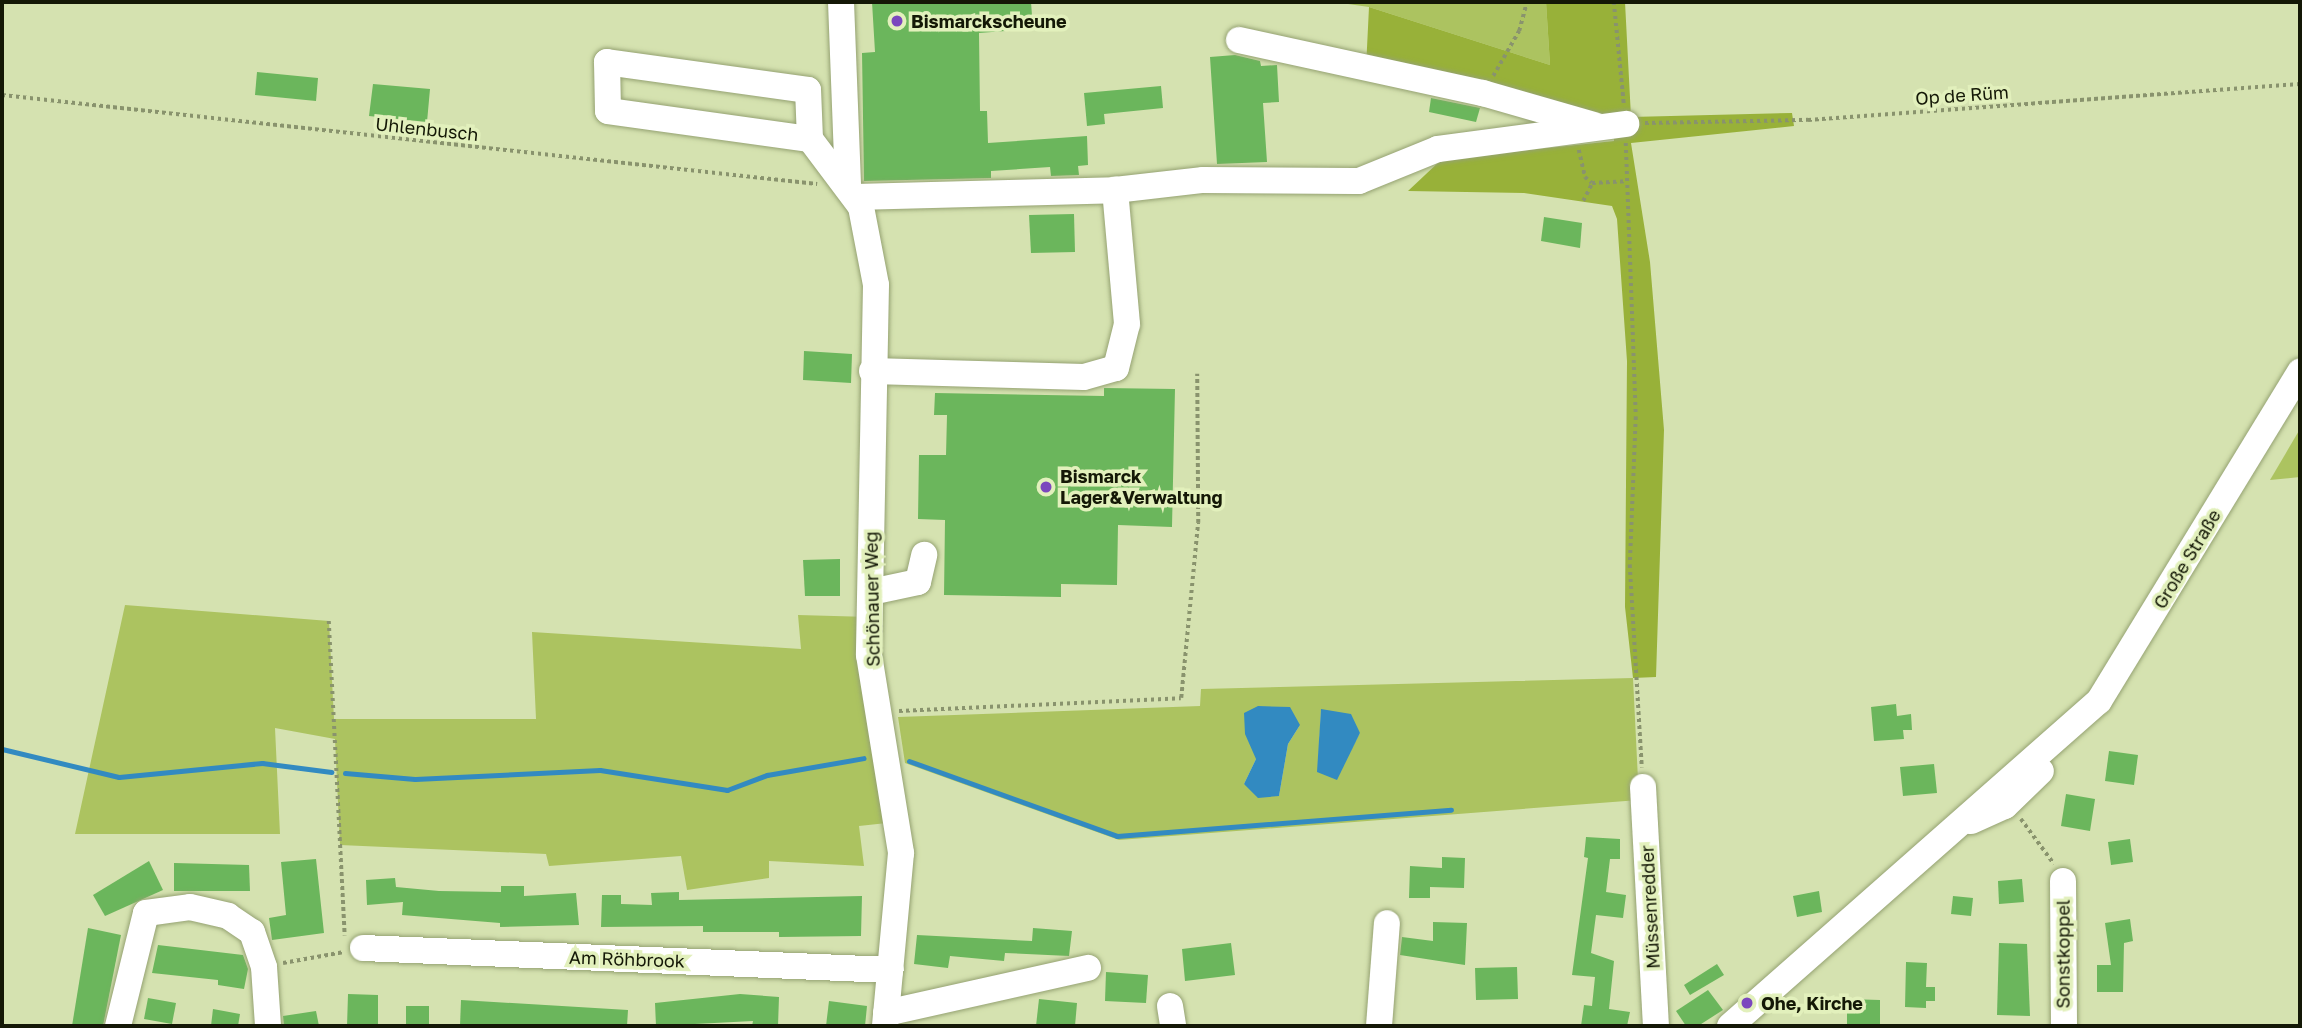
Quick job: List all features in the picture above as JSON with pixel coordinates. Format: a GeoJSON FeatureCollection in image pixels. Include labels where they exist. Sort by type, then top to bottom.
{"type":"FeatureCollection","features":[{"type":"Feature","properties":{"kind":"street"},"geometry":{"type":"LineString","coordinates":[[841,2],[843,82],[852,192]]}},
{"type":"Feature","properties":{"kind":"street"},"geometry":{"type":"LineString","coordinates":[[1239,40],[1483,93],[1614,126]]}},
{"type":"Feature","properties":{"kind":"street"},"geometry":{"type":"LineString","coordinates":[[810,139],[608,111],[607,62],[808,90],[843,82]]}},
{"type":"Feature","properties":{"kind":"street"},"geometry":{"type":"LineString","coordinates":[[808,90],[810,139],[852,192]]}},
{"type":"Feature","properties":{"kind":"street"},"geometry":{"type":"LineString","coordinates":[[852,192],[1115,190],[1203,180],[1359,181],[1438,149],[1614,126]]}},
{"type":"Feature","properties":{"kind":"street"},"geometry":{"type":"LineString","coordinates":[[872,371],[1084,377],[1116,368],[1127,324],[1115,190]]}},
{"type":"Feature","properties":{"kind":"street","name":"Schönauer Weg"},"geometry":{"type":"LineString","coordinates":[[852,192],[876,285],[872,371],[869,655],[901,853],[885,1020],[1088,968]]}},
{"type":"Feature","properties":{"kind":"street","name":"Große Straße"},"geometry":{"type":"LineString","coordinates":[[1730,1026],[1965,824],[1991,792],[2061,736],[2099,701],[2300,372]]}},
{"type":"Feature","properties":{"kind":"street"},"geometry":{"type":"LineString","coordinates":[[871,592],[918,582],[924,555]]}},
{"type":"Feature","properties":{"kind":"street","name":"Große Straße"},"geometry":{"type":"LineString","coordinates":[[1965,824],[2004,806],[2043,768],[2061,736]]}},
{"type":"Feature","properties":{"kind":"street","name":"Müssenredder"},"geometry":{"type":"LineString","coordinates":[[1643,787],[1656,1026]]}},
{"type":"Feature","properties":{"kind":"street","name":"Sonstkoppel"},"geometry":{"type":"LineString","coordinates":[[2063,881],[2063,1026]]}},
{"type":"Feature","properties":{"kind":"street"},"geometry":{"type":"LineString","coordinates":[[118,1026],[146,913],[190,907],[228,916],[252,932],[264,967],[268,1026]]}},
{"type":"Feature","properties":{"kind":"street"},"geometry":{"type":"LineString","coordinates":[[1379,1026],[1387,923]]}},
{"type":"Feature","properties":{"kind":"street","name":"Am Röhbrook"},"geometry":{"type":"LineString","coordinates":[[354,950],[891,970]]}},
{"type":"Feature","properties":{"kind":"path"},"geometry":{"type":"LineString","coordinates":[[1483,93],[1519,31],[1527,2]]}},
{"type":"Feature","properties":{"kind":"path"},"geometry":{"type":"LineString","coordinates":[[1614,2],[1614,126],[1626,181],[1636,418],[1630,565],[1643,787]]}},
{"type":"Feature","properties":{"kind":"path","name":"Op de Rüm"},"geometry":{"type":"LineString","coordinates":[[1614,126],[1808,120],[2300,84]]}},
{"type":"Feature","properties":{"kind":"path","name":"Uhlenbusch"},"geometry":{"type":"LineString","coordinates":[[2,95],[852,192]]}},
{"type":"Feature","properties":{"kind":"path"},"geometry":{"type":"LineString","coordinates":[[1575,133],[1585,177],[1592,183],[1626,181]]}},
{"type":"Feature","properties":{"kind":"path"},"geometry":{"type":"LineString","coordinates":[[1583,201],[1592,183]]}},
{"type":"Feature","properties":{"kind":"path"},"geometry":{"type":"LineString","coordinates":[[879,712],[1181,698],[1198,523],[1197,374]]}},
{"type":"Feature","properties":{"kind":"path"},"geometry":{"type":"LineString","coordinates":[[264,967],[354,950],[329,621]]}},
{"type":"Feature","properties":{"kind":"path"},"geometry":{"type":"LineString","coordinates":[[2004,806],[2048,853],[2063,881]]}},
{"type":"Feature","properties":{"kind":"green space"},"geometry":{"type":"Polygon","coordinates":[[[1334,2],[1546,2],[1550,65],[1369,7],[1334,2]]]}},
{"type":"Feature","properties":{"kind":"green space"},"geometry":{"type":"Polygon","coordinates":[[[1546,2],[1625,2],[1631,117],[1792,113],[1794,126],[1631,143],[1650,262],[1664,430],[1656,677],[1633,678],[1625,607],[1627,361],[1617,219],[1612,206],[1524,193],[1408,191],[1442,159],[1614,141],[1613,122],[1366,68],[1369,7],[1550,65],[1546,2]]]}},
{"type":"Feature","properties":{"kind":"green space"},"geometry":{"type":"Polygon","coordinates":[[[2300,429],[2300,477],[2270,480],[2300,429]]]}},
{"type":"Feature","properties":{"kind":"green space"},"geometry":{"type":"Polygon","coordinates":[[[125,605],[329,621],[334,719],[536,719],[532,632],[801,649],[798,615],[870,617],[896,822],[859,826],[864,866],[769,861],[769,878],[687,890],[681,856],[549,866],[546,854],[340,845],[335,739],[275,728],[280,834],[75,834],[125,605]]]}},
{"type":"Feature","properties":{"kind":"green space"},"geometry":{"type":"Polygon","coordinates":[[[1633,678],[1639,800],[1119,840],[905,763],[898,717],[1200,706],[1201,689],[1633,678]],[[1321,710],[1318,772],[1350,752],[1360,733],[1321,710]],[[1300,725],[1256,759],[1244,784],[1279,796],[1288,744],[1300,725]]]}},
{"type":"Feature","properties":{"kind":"water"},"geometry":{"type":"Polygon","coordinates":[[[1258,706],[1290,707],[1300,725],[1288,744],[1279,796],[1258,798],[1244,784],[1256,759],[1245,734],[1244,713],[1258,706]]]}},
{"type":"Feature","properties":{"kind":"water"},"geometry":{"type":"Polygon","coordinates":[[[1321,709],[1351,714],[1360,733],[1337,780],[1317,772],[1321,709]]]}},
{"type":"Feature","properties":{"kind":"building"},"geometry":{"type":"Polygon","coordinates":[[[872,2],[1031,2],[1033,29],[979,33],[980,111],[987,111],[988,143],[1087,136],[1088,165],[1078,166],[1079,175],[1051,176],[1050,167],[991,171],[991,178],[864,181],[862,53],[875,52],[872,2]]]}},
{"type":"Feature","properties":{"kind":"building"},"geometry":{"type":"Polygon","coordinates":[[[1235,55],[1260,61],[1261,66],[1277,65],[1279,102],[1263,103],[1267,162],[1217,164],[1210,57],[1235,55]]]}},
{"type":"Feature","properties":{"kind":"building"},"geometry":{"type":"Polygon","coordinates":[[[257,72],[318,78],[316,101],[255,95],[257,72]]]}},
{"type":"Feature","properties":{"kind":"building"},"geometry":{"type":"Polygon","coordinates":[[[373,84],[430,89],[427,122],[369,116],[373,84]]]}},
{"type":"Feature","properties":{"kind":"building"},"geometry":{"type":"Polygon","coordinates":[[[1161,86],[1163,108],[1104,114],[1105,124],[1087,126],[1084,93],[1161,86]]]}},
{"type":"Feature","properties":{"kind":"building"},"geometry":{"type":"Polygon","coordinates":[[[1431,98],[1480,108],[1476,122],[1429,112],[1431,98]]]}},
{"type":"Feature","properties":{"kind":"building"},"geometry":{"type":"Polygon","coordinates":[[[1074,214],[1075,252],[1031,253],[1029,215],[1074,214]]]}},
{"type":"Feature","properties":{"kind":"building"},"geometry":{"type":"Polygon","coordinates":[[[1544,217],[1582,223],[1580,248],[1541,241],[1544,217]]]}},
{"type":"Feature","properties":{"kind":"building"},"geometry":{"type":"Polygon","coordinates":[[[804,351],[852,354],[851,383],[803,380],[804,351]]]}},
{"type":"Feature","properties":{"kind":"building","name":"Bismarck Lager&Verwaltung"},"geometry":{"type":"Polygon","coordinates":[[[1104,388],[1175,389],[1172,527],[1118,525],[1117,585],[1061,584],[1061,597],[944,595],[945,520],[918,519],[919,455],[946,455],[947,415],[934,415],[935,393],[1104,396],[1104,388]]]}},
{"type":"Feature","properties":{"kind":"building"},"geometry":{"type":"Polygon","coordinates":[[[840,559],[840,596],[805,596],[803,560],[840,559]]]}},
{"type":"Feature","properties":{"kind":"building"},"geometry":{"type":"Polygon","coordinates":[[[1896,704],[1897,716],[1911,714],[1912,730],[1903,730],[1904,739],[1874,741],[1871,707],[1896,704]]]}},
{"type":"Feature","properties":{"kind":"building"},"geometry":{"type":"Polygon","coordinates":[[[2109,751],[2138,755],[2134,785],[2105,781],[2109,751]]]}},
{"type":"Feature","properties":{"kind":"building"},"geometry":{"type":"Polygon","coordinates":[[[1934,764],[1937,793],[1903,796],[1900,767],[1934,764]]]}},
{"type":"Feature","properties":{"kind":"building"},"geometry":{"type":"Polygon","coordinates":[[[2066,794],[2095,799],[2090,831],[2061,826],[2066,794]]]}},
{"type":"Feature","properties":{"kind":"building"},"geometry":{"type":"Polygon","coordinates":[[[1586,837],[1620,839],[1620,859],[1610,859],[1606,892],[1626,895],[1623,918],[1596,915],[1591,953],[1614,961],[1609,1009],[1630,1012],[1627,1026],[1581,1026],[1584,1005],[1592,1006],[1595,977],[1572,975],[1588,858],[1584,857],[1586,837]]]}},
{"type":"Feature","properties":{"kind":"building"},"geometry":{"type":"Polygon","coordinates":[[[2130,839],[2133,862],[2111,865],[2108,842],[2130,839]]]}},
{"type":"Feature","properties":{"kind":"building"},"geometry":{"type":"Polygon","coordinates":[[[1442,857],[1465,858],[1464,888],[1430,887],[1430,898],[1409,898],[1410,866],[1442,868],[1442,857]]]}},
{"type":"Feature","properties":{"kind":"building"},"geometry":{"type":"Polygon","coordinates":[[[316,859],[324,933],[272,940],[269,918],[286,915],[281,862],[316,859]]]}},
{"type":"Feature","properties":{"kind":"building"},"geometry":{"type":"Polygon","coordinates":[[[149,861],[163,890],[105,916],[93,895],[149,861]]]}},
{"type":"Feature","properties":{"kind":"building"},"geometry":{"type":"Polygon","coordinates":[[[174,863],[249,865],[250,891],[174,891],[174,863]]]}},
{"type":"Feature","properties":{"kind":"building"},"geometry":{"type":"Polygon","coordinates":[[[395,878],[396,887],[439,891],[501,892],[501,886],[524,886],[524,896],[576,893],[579,925],[500,927],[500,923],[402,915],[403,902],[367,905],[366,880],[395,878]]]}},
{"type":"Feature","properties":{"kind":"building"},"geometry":{"type":"Polygon","coordinates":[[[2022,879],[2024,902],[1999,904],[1998,881],[2022,879]]]}},
{"type":"Feature","properties":{"kind":"building"},"geometry":{"type":"Polygon","coordinates":[[[1819,891],[1822,912],[1797,917],[1793,896],[1819,891]]]}},
{"type":"Feature","properties":{"kind":"building"},"geometry":{"type":"Polygon","coordinates":[[[679,892],[679,900],[862,896],[861,936],[779,937],[779,932],[703,932],[703,926],[601,927],[602,895],[621,895],[621,904],[652,905],[651,893],[679,892]]]}},
{"type":"Feature","properties":{"kind":"building"},"geometry":{"type":"Polygon","coordinates":[[[1953,896],[1973,898],[1971,916],[1951,914],[1953,896]]]}},
{"type":"Feature","properties":{"kind":"building"},"geometry":{"type":"Polygon","coordinates":[[[2130,919],[2133,941],[2124,943],[2123,992],[2097,992],[2097,965],[2111,965],[2105,923],[2130,919]]]}},
{"type":"Feature","properties":{"kind":"building"},"geometry":{"type":"Polygon","coordinates":[[[1433,922],[1467,923],[1465,965],[1400,955],[1402,937],[1433,941],[1433,922]]]}},
{"type":"Feature","properties":{"kind":"building"},"geometry":{"type":"Polygon","coordinates":[[[88,928],[121,935],[103,1026],[72,1026],[88,928]]]}},
{"type":"Feature","properties":{"kind":"building"},"geometry":{"type":"Polygon","coordinates":[[[1033,928],[1072,931],[1069,956],[1005,953],[1004,961],[950,956],[948,968],[914,964],[917,935],[1032,941],[1033,928]]]}},
{"type":"Feature","properties":{"kind":"building"},"geometry":{"type":"Polygon","coordinates":[[[1231,943],[1235,975],[1185,981],[1182,949],[1231,943]]]}},
{"type":"Feature","properties":{"kind":"building"},"geometry":{"type":"Polygon","coordinates":[[[1999,943],[2027,944],[2030,1016],[1997,1015],[1999,943]]]}},
{"type":"Feature","properties":{"kind":"building"},"geometry":{"type":"Polygon","coordinates":[[[158,945],[243,955],[248,969],[244,989],[218,985],[218,980],[152,973],[158,945]]]}},
{"type":"Feature","properties":{"kind":"building"},"geometry":{"type":"Polygon","coordinates":[[[1906,962],[1927,963],[1926,987],[1935,987],[1935,1001],[1926,1001],[1926,1008],[1905,1007],[1906,962]]]}},
{"type":"Feature","properties":{"kind":"building"},"geometry":{"type":"Polygon","coordinates":[[[1717,964],[1724,975],[1690,995],[1684,985],[1717,964]]]}},
{"type":"Feature","properties":{"kind":"building"},"geometry":{"type":"Polygon","coordinates":[[[1517,967],[1518,999],[1476,1000],[1475,968],[1517,967]]]}},
{"type":"Feature","properties":{"kind":"building"},"geometry":{"type":"Polygon","coordinates":[[[1106,972],[1148,975],[1146,1003],[1105,1001],[1106,972]]]}},
{"type":"Feature","properties":{"kind":"building"},"geometry":{"type":"Polygon","coordinates":[[[1708,990],[1723,1010],[1698,1026],[1686,1026],[1676,1011],[1708,990]]]}},
{"type":"Feature","properties":{"kind":"building"},"geometry":{"type":"Polygon","coordinates":[[[348,994],[378,995],[378,1026],[347,1026],[348,994]]]}},
{"type":"Feature","properties":{"kind":"building"},"geometry":{"type":"Polygon","coordinates":[[[740,994],[779,997],[778,1026],[752,1026],[753,1021],[656,1026],[655,1003],[740,994]]]}},
{"type":"Feature","properties":{"kind":"building"},"geometry":{"type":"Polygon","coordinates":[[[148,998],[176,1003],[172,1024],[144,1019],[148,998]]]}},
{"type":"Feature","properties":{"kind":"building"},"geometry":{"type":"Polygon","coordinates":[[[1039,999],[1077,1003],[1075,1026],[1036,1026],[1039,999]]]}},
{"type":"Feature","properties":{"kind":"building"},"geometry":{"type":"Polygon","coordinates":[[[1847,999],[1880,1000],[1880,1026],[1847,1026],[1847,999]]]}},
{"type":"Feature","properties":{"kind":"building"},"geometry":{"type":"Polygon","coordinates":[[[461,1000],[628,1010],[627,1026],[460,1026],[461,1000]]]}},
{"type":"Feature","properties":{"kind":"building"},"geometry":{"type":"Polygon","coordinates":[[[829,1001],[867,1006],[865,1026],[826,1026],[829,1001]]]}},
{"type":"Feature","properties":{"kind":"building"},"geometry":{"type":"Polygon","coordinates":[[[406,1006],[429,1006],[429,1026],[406,1026],[406,1006]]]}},
{"type":"Feature","properties":{"kind":"building"},"geometry":{"type":"Polygon","coordinates":[[[213,1009],[240,1014],[238,1026],[211,1026],[213,1009]]]}},
{"type":"Feature","properties":{"kind":"building"},"geometry":{"type":"Polygon","coordinates":[[[316,1011],[319,1026],[284,1026],[283,1016],[316,1011]]]}},
{"type":"Feature","properties":{"kind":"waterway"},"geometry":{"type":"LineString","coordinates":[[2,749],[119,777],[262,763],[331,772]]}},
{"type":"Feature","properties":{"kind":"waterway"},"geometry":{"type":"LineString","coordinates":[[345,773],[415,779],[600,770],[727,790],[767,775],[864,758]]}},
{"type":"Feature","properties":{"kind":"waterway"},"geometry":{"type":"LineString","coordinates":[[909,761],[1117,836],[1451,810]]}},
{"type":"Feature","properties":{"kind":"place","name":"Bismarckscheune"},"geometry":{"type":"Point","coordinates":[897,21]}},
{"type":"Feature","properties":{"kind":"place","name":"Bismarck Lager&Verwaltung"},"geometry":{"type":"Point","coordinates":[1046,487]}},
{"type":"Feature","properties":{"kind":"place","name":"Ohe, Kirche"},"geometry":{"type":"Point","coordinates":[1747,1003]}}]}
